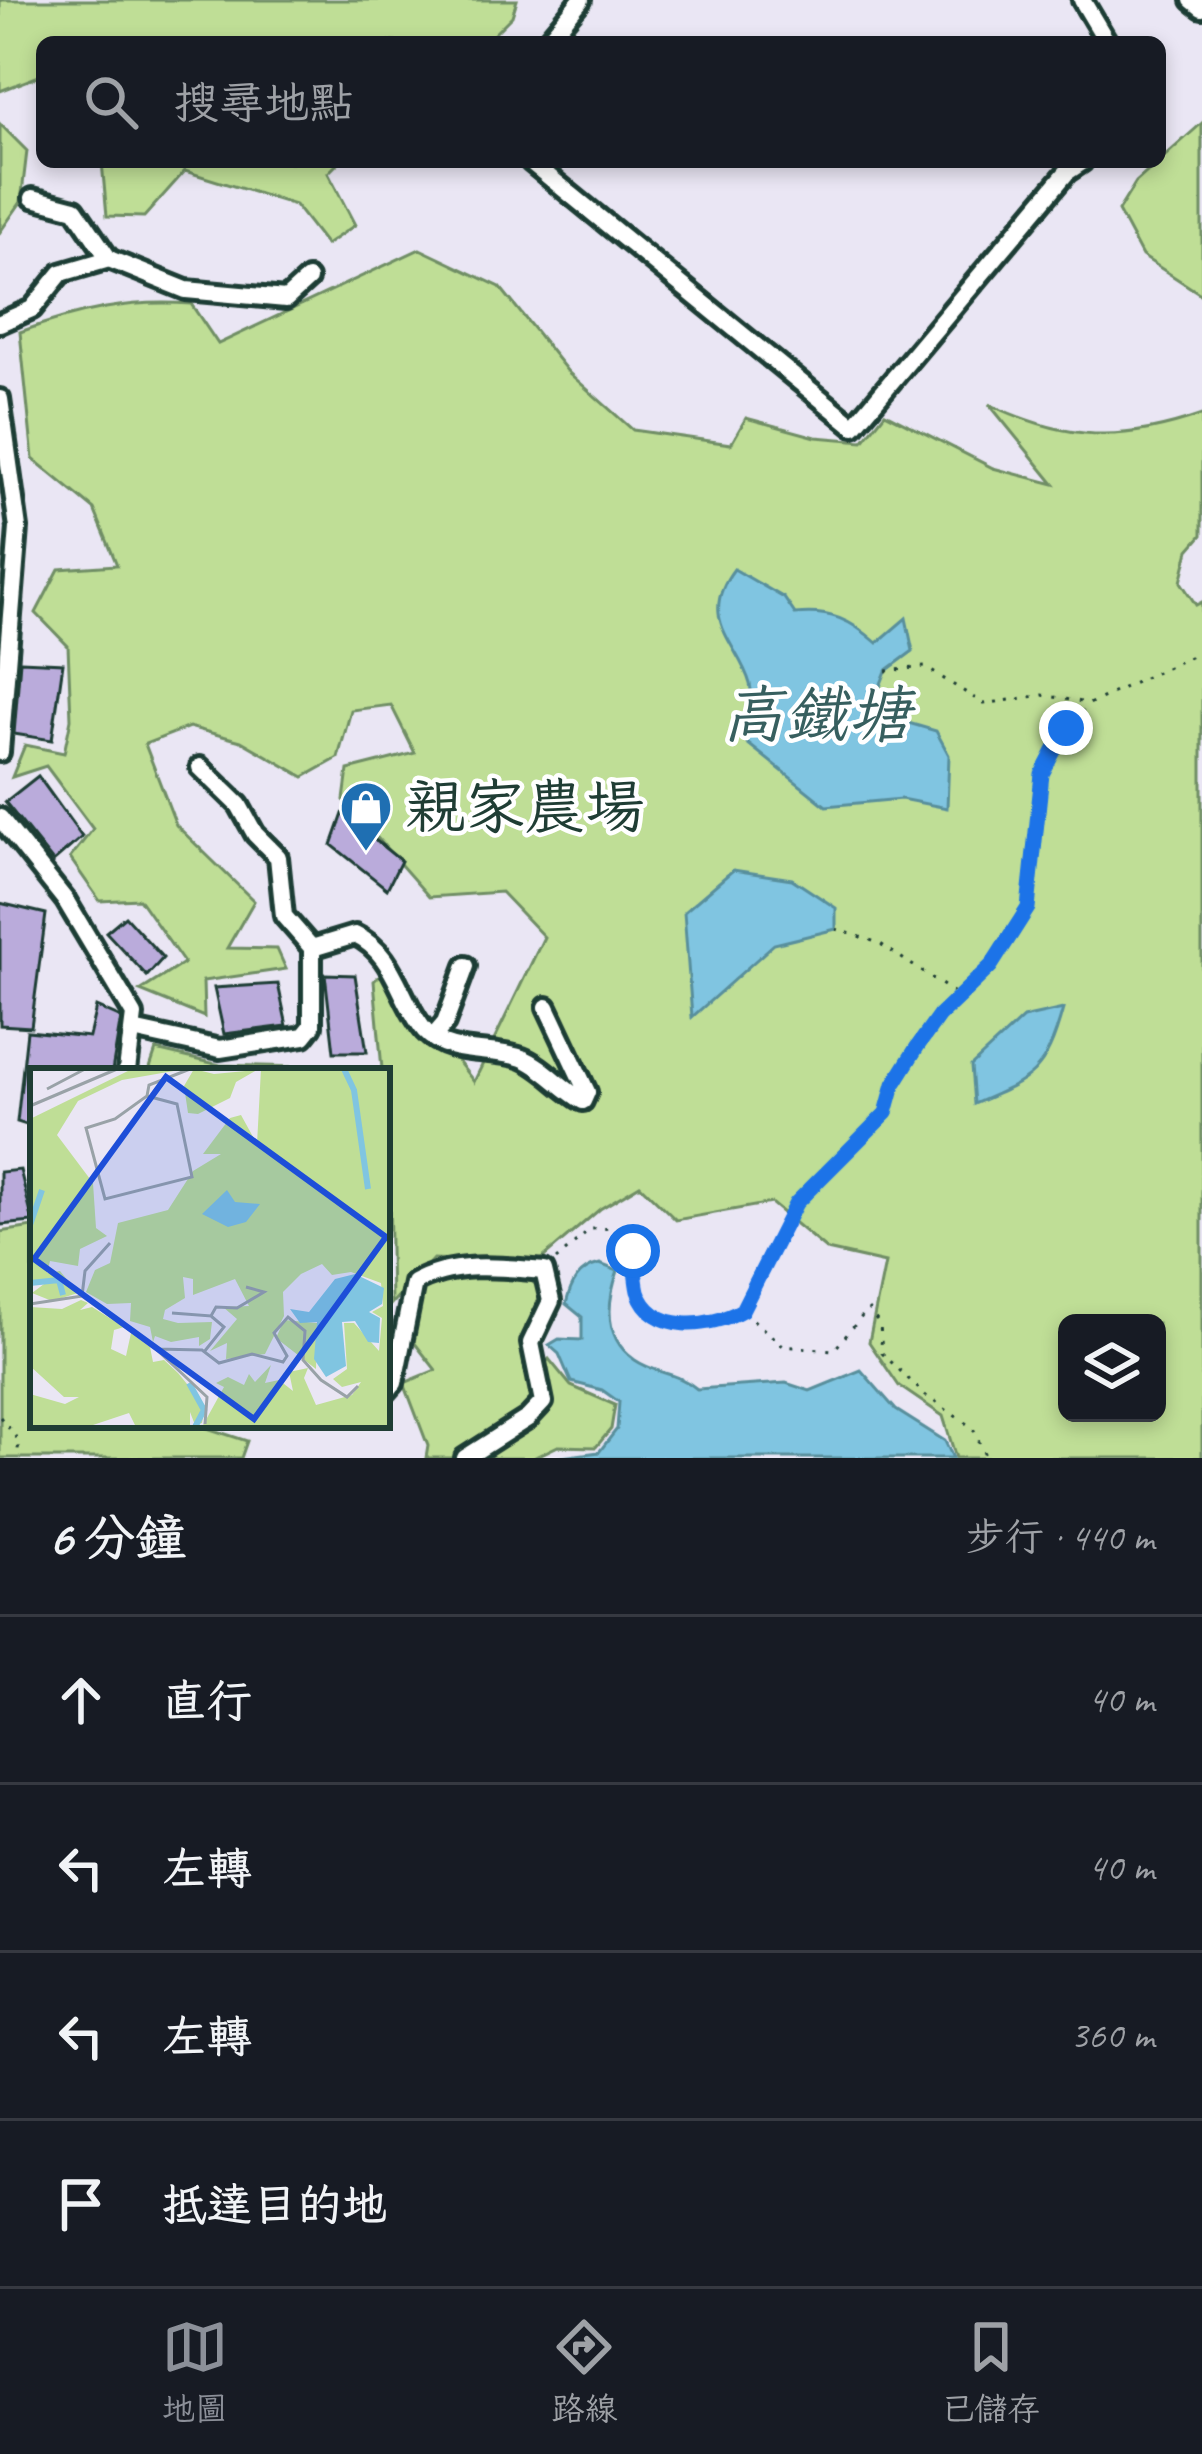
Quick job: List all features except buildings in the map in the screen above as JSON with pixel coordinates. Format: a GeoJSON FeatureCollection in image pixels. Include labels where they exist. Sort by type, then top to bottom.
{"type":"FeatureCollection","features":[{"type":"Feature","properties":{"kind":"lane"},"geometry":{"type":"LineString","coordinates":[[551,36],[581,0]]}},
{"type":"Feature","properties":{"kind":"lane"},"geometry":{"type":"LineString","coordinates":[[1082,0],[1103,36]]}},
{"type":"Feature","properties":{"kind":"lane"},"geometry":{"type":"LineString","coordinates":[[1192,0],[1202,8]]}},
{"type":"Feature","properties":{"kind":"lane"},"geometry":{"type":"LineString","coordinates":[[538,168],[854,426],[1073,168]]}},
{"type":"Feature","properties":{"kind":"lane"},"geometry":{"type":"LineString","coordinates":[[33,198],[75,209],[109,259],[186,290],[286,299],[308,279]]}},
{"type":"Feature","properties":{"kind":"lane"},"geometry":{"type":"LineString","coordinates":[[0,322],[32,309],[62,273],[109,259]]}},
{"type":"Feature","properties":{"kind":"lane"},"geometry":{"type":"LineString","coordinates":[[0,399],[18,528],[0,752]]}},
{"type":"Feature","properties":{"kind":"lane"},"geometry":{"type":"LineString","coordinates":[[133,1030],[220,1049],[304,1036],[312,1026],[312,948],[284,916],[278,857],[255,834],[239,805],[200,767]]}},
{"type":"Feature","properties":{"kind":"lane"},"geometry":{"type":"LineString","coordinates":[[0,818],[66,901],[134,1015],[127,1068]]}},
{"type":"Feature","properties":{"kind":"lane"},"geometry":{"type":"LineString","coordinates":[[312,948],[355,935],[366,940],[433,1037],[460,1049],[526,1059],[583,1101],[587,1092],[547,1007]]}},
{"type":"Feature","properties":{"kind":"lane"},"geometry":{"type":"LineString","coordinates":[[433,1037],[445,1023],[466,966]]}},
{"type":"Feature","properties":{"kind":"lane"},"geometry":{"type":"LineString","coordinates":[[390,1387],[414,1283],[432,1273],[459,1268],[544,1271],[551,1301],[531,1343],[543,1402],[528,1418],[465,1458]]}},
{"type":"Feature","properties":{"kind":"path"},"geometry":{"type":"LineString","coordinates":[[544,1271],[591,1229],[617,1228],[633,1251],[639,1292],[661,1317],[693,1325],[726,1319],[742,1310],[796,1203],[886,1113],[894,1084],[917,1047],[991,966],[1028,908],[1042,774],[1066,728],[1089,704],[1202,651]]}},
{"type":"Feature","properties":{"kind":"path"},"geometry":{"type":"LineString","coordinates":[[886,671],[925,667],[984,704],[1043,695],[1089,704]]}},
{"type":"Feature","properties":{"kind":"path"},"geometry":{"type":"LineString","coordinates":[[836,929],[880,943],[959,996]]}},
{"type":"Feature","properties":{"kind":"path"},"geometry":{"type":"LineString","coordinates":[[742,1310],[783,1346],[834,1350],[868,1310],[880,1325],[882,1353],[926,1396],[973,1428],[986,1458]]}},
{"type":"Feature","properties":{"kind":"path"},"geometry":{"type":"LineString","coordinates":[[0,1418],[19,1441],[17,1458]]}},
{"type":"Feature","properties":{"kind":"green space"},"geometry":{"type":"Polygon","coordinates":[[[0,0],[517,0],[512,16],[492,36],[36,36],[36,77],[0,91],[0,0]]]}},
{"type":"Feature","properties":{"kind":"green space"},"geometry":{"type":"Polygon","coordinates":[[[1202,123],[1202,295],[1142,256],[1118,211],[1136,182],[1152,168],[1166,168],[1166,155],[1202,123]]]}},
{"type":"Feature","properties":{"kind":"green space"},"geometry":{"type":"Polygon","coordinates":[[[0,124],[27,151],[21,202],[0,232],[0,124]]]}},
{"type":"Feature","properties":{"kind":"green space"},"geometry":{"type":"Polygon","coordinates":[[[103,168],[333,168],[328,173],[355,225],[326,245],[295,205],[185,171],[144,217],[107,216],[103,168]]]}},
{"type":"Feature","properties":{"kind":"green space"},"geometry":{"type":"Polygon","coordinates":[[[420,249],[500,287],[568,372],[633,430],[731,444],[746,418],[816,437],[863,441],[885,413],[993,468],[1054,484],[989,404],[1044,425],[1094,434],[1146,430],[1202,415],[1202,535],[1189,550],[1181,582],[1196,605],[1202,602],[1202,1458],[956,1458],[943,1416],[899,1386],[869,1342],[885,1263],[827,1250],[771,1203],[676,1220],[640,1185],[600,1209],[537,1263],[433,1259],[391,1304],[390,1068],[382,1068],[374,981],[386,969],[474,1082],[544,937],[501,892],[429,897],[344,800],[348,770],[415,753],[391,705],[351,710],[338,758],[304,777],[241,741],[189,727],[145,744],[176,825],[254,901],[227,948],[277,949],[286,969],[203,981],[204,1017],[140,991],[184,963],[139,899],[100,901],[70,858],[93,829],[46,766],[12,777],[25,745],[64,753],[71,719],[68,646],[36,613],[59,569],[117,565],[94,509],[33,459],[20,332],[104,308],[191,304],[218,344],[420,249]]]}},
{"type":"Feature","properties":{"kind":"green space"},"geometry":{"type":"Polygon","coordinates":[[[156,1050],[220,1065],[342,1068],[150,1068],[156,1050]]]}},
{"type":"Feature","properties":{"kind":"green space"},"geometry":{"type":"Polygon","coordinates":[[[30,1227],[30,1428],[207,1428],[247,1441],[241,1458],[0,1458],[0,1232],[30,1227]]]}},
{"type":"Feature","properties":{"kind":"green space"},"geometry":{"type":"Polygon","coordinates":[[[524,1276],[541,1288],[541,1304],[526,1326],[532,1379],[549,1359],[571,1386],[615,1405],[611,1429],[596,1447],[558,1446],[533,1458],[426,1458],[428,1446],[404,1383],[436,1370],[410,1337],[417,1297],[434,1278],[524,1276]]]}},
{"type":"Feature","properties":{"kind":"water","name":"高鐵塘"},"geometry":{"type":"Polygon","coordinates":[[[734,569],[784,598],[795,614],[839,618],[877,643],[906,618],[913,651],[886,671],[879,689],[891,718],[936,731],[949,755],[947,808],[901,799],[826,806],[747,743],[750,684],[719,617],[723,587],[734,569]]]}},
{"type":"Feature","properties":{"kind":"water"},"geometry":{"type":"Polygon","coordinates":[[[733,870],[792,879],[836,908],[836,929],[774,944],[692,1017],[684,912],[733,870]]]}},
{"type":"Feature","properties":{"kind":"water"},"geometry":{"type":"Polygon","coordinates":[[[1063,1009],[1050,1048],[1034,1072],[974,1104],[971,1066],[1023,1018],[1063,1009]]]}},
{"type":"Feature","properties":{"kind":"water"},"geometry":{"type":"Polygon","coordinates":[[[600,1264],[618,1271],[610,1307],[617,1341],[643,1365],[697,1389],[786,1383],[810,1391],[861,1370],[896,1410],[945,1441],[953,1458],[554,1458],[599,1452],[617,1429],[619,1402],[602,1390],[571,1382],[559,1354],[549,1345],[559,1339],[582,1340],[582,1317],[566,1304],[577,1278],[600,1264]]]}},
{"type":"Feature","properties":{"kind":"place","name":"親家農場"},"geometry":{"type":"Point","coordinates":[366,853]}},
{"type":"Feature","properties":{"kind":"route"},"geometry":{"type":"LineString","coordinates":[[633,1251],[639,1292],[661,1317],[693,1325],[726,1319],[742,1310],[796,1203],[886,1113],[894,1084],[917,1047],[939,1016],[991,966],[1028,908],[1042,774],[1066,728]]}}]}
